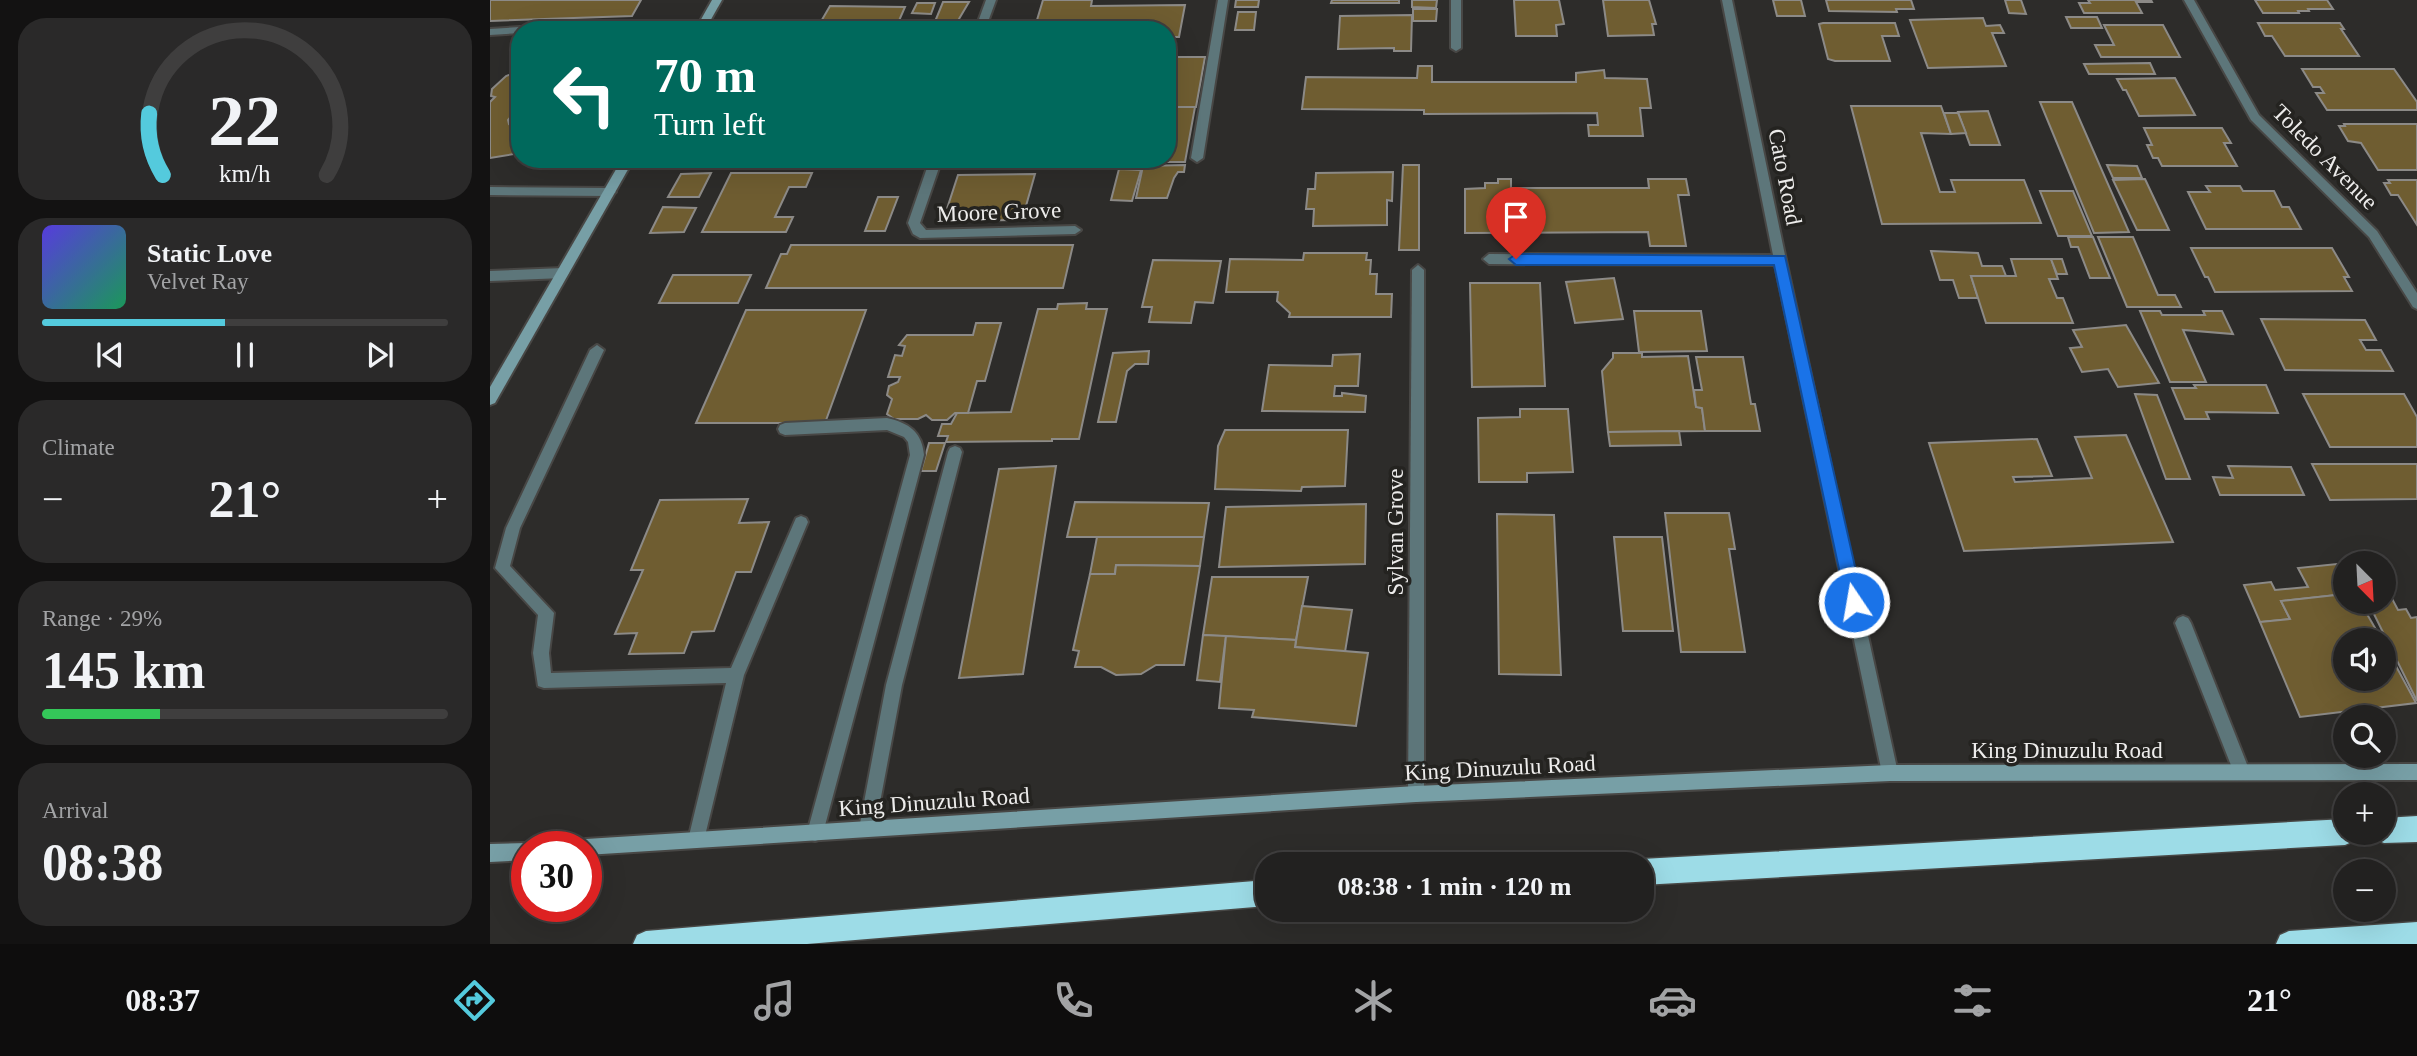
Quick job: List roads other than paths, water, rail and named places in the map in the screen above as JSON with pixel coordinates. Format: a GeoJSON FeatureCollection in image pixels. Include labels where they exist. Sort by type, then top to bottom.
{"type":"FeatureCollection","features":[{"type":"Feature","properties":{"kind":"highway"},"geometry":{"type":"LineString","coordinates":[[2396,830],[2417,829]]}},
{"type":"Feature","properties":{"kind":"highway"},"geometry":{"type":"LineString","coordinates":[[1654,871],[2333,833]]}},
{"type":"Feature","properties":{"kind":"highway"},"geometry":{"type":"LineString","coordinates":[[646,944],[1255,893]]}},
{"type":"Feature","properties":{"kind":"highway"},"geometry":{"type":"LineString","coordinates":[[2289,944],[2417,935]]}},
{"type":"Feature","properties":{"kind":"main road"},"geometry":{"type":"LineString","coordinates":[[705,21],[717,0]]}},
{"type":"Feature","properties":{"kind":"main road"},"geometry":{"type":"LineString","coordinates":[[490,399],[623,168]]}},
{"type":"Feature","properties":{"kind":"main road","name":"King Dinuzulu Road"},"geometry":{"type":"LineString","coordinates":[[602,846],[1416,794],[1890,773],[2417,772]]}},
{"type":"Feature","properties":{"kind":"main road"},"geometry":{"type":"LineString","coordinates":[[490,853],[511,852]]}},
{"type":"Feature","properties":{"kind":"street"},"geometry":{"type":"LineString","coordinates":[[983,21],[990,0]]}},
{"type":"Feature","properties":{"kind":"street"},"geometry":{"type":"LineString","coordinates":[[1198,158],[1223,0]]}},
{"type":"Feature","properties":{"kind":"street"},"geometry":{"type":"LineString","coordinates":[[1456,0],[1456,48]]}},
{"type":"Feature","properties":{"kind":"street","name":"Cato Road"},"geometry":{"type":"LineString","coordinates":[[1727,0],[1890,773]]}},
{"type":"Feature","properties":{"kind":"street","name":"Toledo Avenue"},"geometry":{"type":"LineString","coordinates":[[2189,0],[2255,117],[2373,234],[2417,304]]}},
{"type":"Feature","properties":{"kind":"street"},"geometry":{"type":"LineString","coordinates":[[490,32],[511,31]]}},
{"type":"Feature","properties":{"kind":"street","name":"Moore Grove"},"geometry":{"type":"LineString","coordinates":[[933,168],[914,223],[917,231],[924,235],[1075,230]]}},
{"type":"Feature","properties":{"kind":"street"},"geometry":{"type":"LineString","coordinates":[[490,191],[610,192]]}},
{"type":"Feature","properties":{"kind":"street"},"geometry":{"type":"LineString","coordinates":[[1489,259],[1780,260]]}},
{"type":"Feature","properties":{"kind":"street","name":"Sylvan Grove"},"geometry":{"type":"LineString","coordinates":[[1416,794],[1418,270]]}},
{"type":"Feature","properties":{"kind":"street"},"geometry":{"type":"LineString","coordinates":[[490,276],[563,273]]}},
{"type":"Feature","properties":{"kind":"street"},"geometry":{"type":"LineString","coordinates":[[597,349],[513,528],[502,568],[546,613],[541,653],[544,681],[736,675]]}},
{"type":"Feature","properties":{"kind":"street"},"geometry":{"type":"LineString","coordinates":[[785,429],[887,424],[900,426],[909,432],[917,444],[917,455],[815,832]]}},
{"type":"Feature","properties":{"kind":"street"},"geometry":{"type":"LineString","coordinates":[[867,830],[894,685],[955,452]]}},
{"type":"Feature","properties":{"kind":"street"},"geometry":{"type":"LineString","coordinates":[[696,840],[736,675],[800,522]]}},
{"type":"Feature","properties":{"kind":"street"},"geometry":{"type":"LineString","coordinates":[[2183,623],[2242,772]]}}]}
